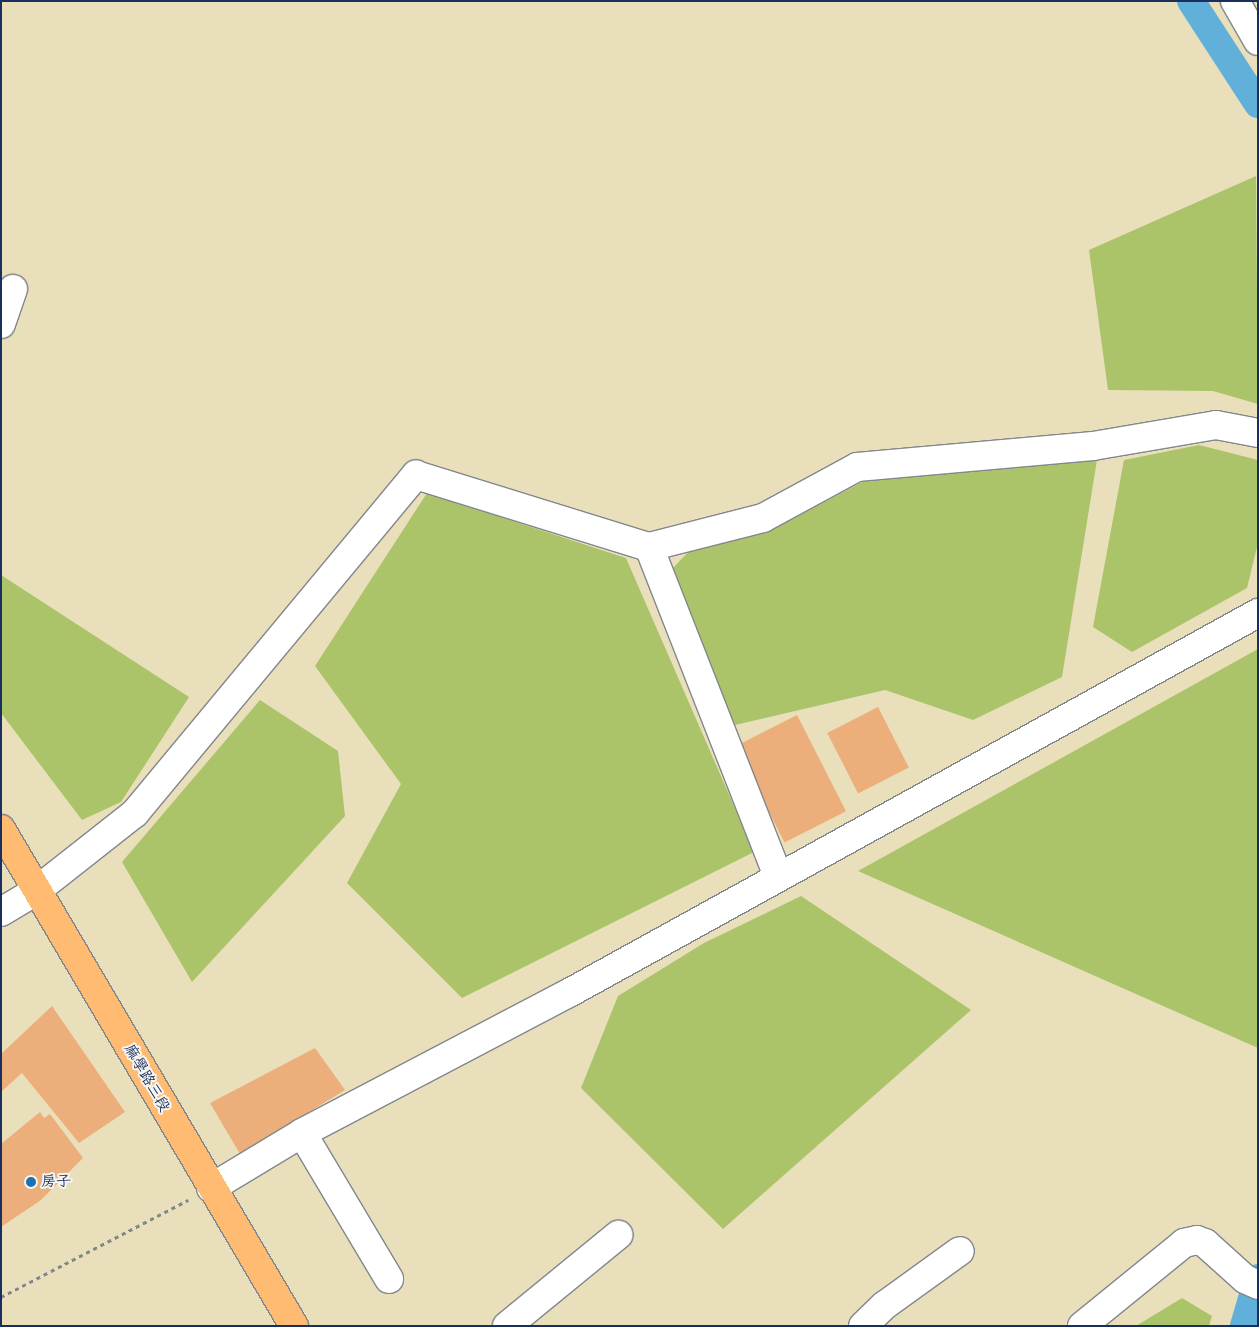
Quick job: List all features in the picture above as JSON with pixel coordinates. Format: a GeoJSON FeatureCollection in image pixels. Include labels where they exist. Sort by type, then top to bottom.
{"type":"FeatureCollection","features":[{"type":"Feature","properties":{"kind":"main road","name":"麻學路三段"},"geometry":{"type":"LineString","coordinates":[[1,829],[36,892],[294,1326]]}},
{"type":"Feature","properties":{"kind":"lane"},"geometry":{"type":"LineString","coordinates":[[1235,1],[1258,41]]}},
{"type":"Feature","properties":{"kind":"lane"},"geometry":{"type":"LineString","coordinates":[[1,324],[13,289]]}},
{"type":"Feature","properties":{"kind":"lane"},"geometry":{"type":"LineString","coordinates":[[1,912],[36,892],[134,813],[416,475],[649,547],[762,518],[857,467],[1093,446],[1216,425],[1258,433]]}},
{"type":"Feature","properties":{"kind":"lane"},"geometry":{"type":"LineString","coordinates":[[649,547],[778,877]]}},
{"type":"Feature","properties":{"kind":"lane"},"geometry":{"type":"LineString","coordinates":[[211,1188],[302,1133],[778,877],[1258,613]]}},
{"type":"Feature","properties":{"kind":"lane"},"geometry":{"type":"LineString","coordinates":[[302,1133],[389,1279]]}},
{"type":"Feature","properties":{"kind":"lane"},"geometry":{"type":"LineString","coordinates":[[507,1326],[618,1234]]}},
{"type":"Feature","properties":{"kind":"lane"},"geometry":{"type":"LineString","coordinates":[[1082,1326],[1184,1243],[1196,1240],[1205,1243],[1244,1279],[1258,1285]]}},
{"type":"Feature","properties":{"kind":"lane"},"geometry":{"type":"LineString","coordinates":[[863,1326],[885,1305],[960,1251]]}},
{"type":"Feature","properties":{"kind":"path"},"geometry":{"type":"LineString","coordinates":[[1,1297],[211,1188]]}},
{"type":"Feature","properties":{"kind":"green space"},"geometry":{"type":"Polygon","coordinates":[[[1256,176],[1258,404],[1213,391],[1108,390],[1089,250],[1256,176]]]}},
{"type":"Feature","properties":{"kind":"green space"},"geometry":{"type":"Polygon","coordinates":[[[1199,445],[1258,460],[1258,543],[1247,588],[1132,652],[1093,627],[1124,460],[1199,445]]]}},
{"type":"Feature","properties":{"kind":"green space"},"geometry":{"type":"Polygon","coordinates":[[[1097,460],[1062,677],[973,720],[885,690],[722,728],[669,572],[697,543],[770,531],[866,480],[1097,460]]]}},
{"type":"Feature","properties":{"kind":"green space"},"geometry":{"type":"Polygon","coordinates":[[[427,493],[626,558],[754,852],[462,998],[347,883],[401,784],[315,666],[427,493]]]}},
{"type":"Feature","properties":{"kind":"green space"},"geometry":{"type":"Polygon","coordinates":[[[1,575],[189,697],[121,802],[82,820],[1,713],[1,575]]]}},
{"type":"Feature","properties":{"kind":"green space"},"geometry":{"type":"Polygon","coordinates":[[[1258,649],[1258,1048],[858,871],[1258,649]]]}},
{"type":"Feature","properties":{"kind":"green space"},"geometry":{"type":"Polygon","coordinates":[[[260,700],[338,751],[345,816],[192,982],[122,862],[260,700]]]}},
{"type":"Feature","properties":{"kind":"green space"},"geometry":{"type":"Polygon","coordinates":[[[801,896],[971,1010],[723,1229],[581,1088],[618,996],[704,943],[801,896]]]}},
{"type":"Feature","properties":{"kind":"green space"},"geometry":{"type":"Polygon","coordinates":[[[1182,1298],[1212,1316],[1209,1326],[1136,1326],[1182,1298]]]}},
{"type":"Feature","properties":{"kind":"building"},"geometry":{"type":"Polygon","coordinates":[[[878,707],[909,768],[858,793],[827,733],[878,707]]]}},
{"type":"Feature","properties":{"kind":"building"},"geometry":{"type":"Polygon","coordinates":[[[797,715],[846,811],[785,843],[736,746],[797,715]]]}},
{"type":"Feature","properties":{"kind":"building"},"geometry":{"type":"Polygon","coordinates":[[[52,1006],[125,1112],[79,1143],[22,1073],[1,1092],[1,1054],[52,1006]]]}},
{"type":"Feature","properties":{"kind":"building"},"geometry":{"type":"Polygon","coordinates":[[[315,1048],[345,1090],[240,1154],[210,1103],[315,1048]]]}},
{"type":"Feature","properties":{"kind":"building","name":"房子"},"geometry":{"type":"Polygon","coordinates":[[[40,1112],[44,1118],[50,1114],[83,1158],[41,1200],[1,1227],[1,1144],[40,1112]]]}},
{"type":"Feature","properties":{"kind":"waterway"},"geometry":{"type":"LineString","coordinates":[[1191,1],[1258,104]]}},
{"type":"Feature","properties":{"kind":"waterway"},"geometry":{"type":"LineString","coordinates":[[1244,1326],[1258,1278]]}},
{"type":"Feature","properties":{"kind":"place","name":"房子"},"geometry":{"type":"Point","coordinates":[31,1182]}}]}
